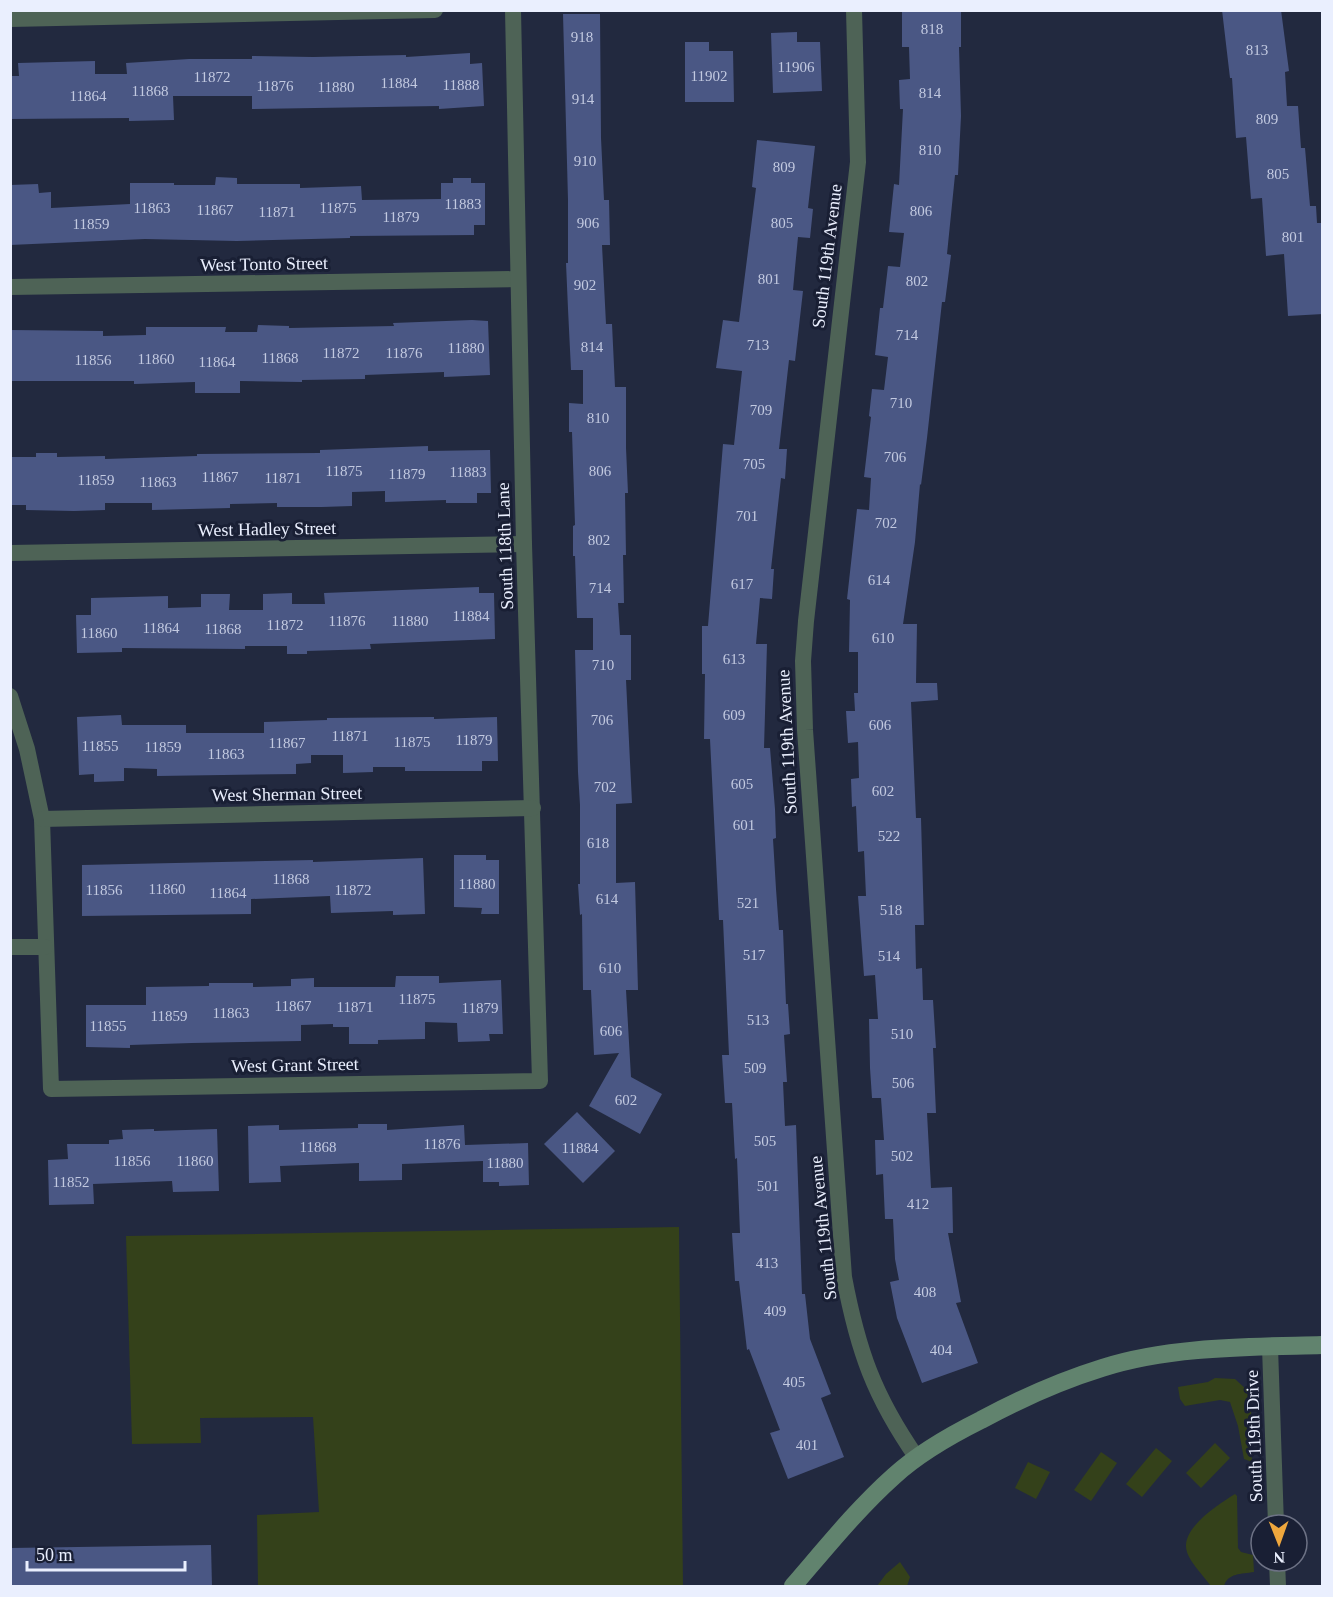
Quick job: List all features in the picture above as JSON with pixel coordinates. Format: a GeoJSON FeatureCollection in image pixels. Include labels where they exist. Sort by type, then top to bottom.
{"type":"FeatureCollection","features":[{"type":"Feature","properties":{"kind":"street"},"geometry":{"type":"LineString","coordinates":[[10,19],[435,10]]}},
{"type":"Feature","properties":{"kind":"street","name":"South 118th Lane"},"geometry":{"type":"LineString","coordinates":[[513,10],[524,544],[540,1081]]}},
{"type":"Feature","properties":{"kind":"street","name":"South 119th Avenue"},"geometry":{"type":"LineString","coordinates":[[854,10],[858,162],[806,621],[803,661],[805,730],[844,1277],[852,1318],[866,1366],[894,1425],[917,1458]]}},
{"type":"Feature","properties":{"kind":"street","name":"West Tonto Street"},"geometry":{"type":"LineString","coordinates":[[10,287],[518,279]]}},
{"type":"Feature","properties":{"kind":"street","name":"West Hadley Street"},"geometry":{"type":"LineString","coordinates":[[10,553],[524,544]]}},
{"type":"Feature","properties":{"kind":"street"},"geometry":{"type":"LineString","coordinates":[[10,696],[27,749],[42,819],[45,947],[10,947]]}},
{"type":"Feature","properties":{"kind":"street","name":"West Sherman Street"},"geometry":{"type":"LineString","coordinates":[[42,819],[533,808]]}},
{"type":"Feature","properties":{"kind":"street","name":"West Grant Street"},"geometry":{"type":"LineString","coordinates":[[45,947],[51,1089],[540,1081]]}},
{"type":"Feature","properties":{"kind":"street"},"geometry":{"type":"LineString","coordinates":[[793,1587],[848,1522],[894,1475],[965,1428],[1016,1402],[1104,1367],[1201,1350],[1323,1346]]}},
{"type":"Feature","properties":{"kind":"street","name":"South 119th Drive"},"geometry":{"type":"LineString","coordinates":[[1270,1347],[1276,1513]]}},
{"type":"Feature","properties":{"kind":"green space"},"geometry":{"type":"Polygon","coordinates":[[[679,1227],[683,1586],[258,1586],[257,1515],[319,1512],[313,1417],[200,1418],[201,1443],[132,1444],[126,1236],[679,1227]]]}},
{"type":"Feature","properties":{"kind":"green space"},"geometry":{"type":"Polygon","coordinates":[[[1215,1378],[1235,1379],[1248,1391],[1251,1401],[1252,1462],[1244,1459],[1238,1426],[1230,1402],[1220,1400],[1185,1406],[1180,1399],[1178,1387],[1208,1382],[1215,1378]]]}},
{"type":"Feature","properties":{"kind":"green space"},"geometry":{"type":"Polygon","coordinates":[[[1215,1443],[1230,1458],[1201,1488],[1186,1473],[1215,1443]]]}},
{"type":"Feature","properties":{"kind":"green space"},"geometry":{"type":"Polygon","coordinates":[[[1156,1448],[1172,1461],[1142,1497],[1126,1484],[1156,1448]]]}},
{"type":"Feature","properties":{"kind":"green space"},"geometry":{"type":"Polygon","coordinates":[[[1101,1452],[1117,1463],[1091,1501],[1074,1490],[1101,1452]]]}},
{"type":"Feature","properties":{"kind":"green space"},"geometry":{"type":"Polygon","coordinates":[[[1028,1462],[1050,1472],[1036,1499],[1015,1488],[1028,1462]]]}},
{"type":"Feature","properties":{"kind":"green space"},"geometry":{"type":"Polygon","coordinates":[[[1235,1494],[1237,1496],[1238,1548],[1241,1552],[1249,1554],[1249,1573],[1232,1576],[1224,1586],[1211,1586],[1191,1560],[1186,1543],[1194,1526],[1235,1494]]]}},
{"type":"Feature","properties":{"kind":"green space"},"geometry":{"type":"Polygon","coordinates":[[[900,1562],[910,1577],[907,1586],[877,1586],[886,1574],[900,1562]]]}},
{"type":"Feature","properties":{"kind":"building"},"geometry":{"type":"Polygon","coordinates":[[[902,10],[961,10],[961,47],[959,47],[961,116],[958,175],[955,175],[947,254],[951,255],[945,302],[942,302],[915,542],[903,624],[917,624],[916,683],[937,683],[938,700],[911,702],[916,818],[921,818],[924,925],[915,925],[916,969],[922,968],[923,1000],[933,1000],[936,1048],[933,1048],[936,1113],[927,1113],[931,1188],[952,1187],[953,1233],[948,1233],[961,1302],[956,1303],[978,1363],[922,1383],[897,1318],[890,1282],[899,1280],[895,1259],[893,1219],[885,1219],[883,1174],[876,1175],[875,1140],[884,1140],[881,1098],[872,1098],[869,1019],[878,1019],[875,975],[864,976],[858,896],[866,896],[864,851],[858,852],[856,806],[852,807],[851,779],[859,778],[858,742],[848,743],[846,711],[855,711],[854,693],[858,693],[858,652],[849,652],[850,600],[847,599],[857,509],[869,510],[871,478],[864,477],[872,389],[884,390],[888,357],[875,355],[880,308],[883,308],[888,266],[900,267],[904,233],[889,232],[894,184],[899,185],[903,109],[900,109],[899,80],[910,79],[909,47],[902,47],[902,10]]]}},
{"type":"Feature","properties":{"kind":"building"},"geometry":{"type":"Polygon","coordinates":[[[1222,10],[1281,10],[1289,71],[1285,72],[1287,106],[1298,106],[1301,148],[1305,148],[1310,206],[1316,206],[1317,223],[1323,223],[1323,314],[1288,316],[1284,254],[1266,256],[1262,198],[1251,199],[1246,137],[1236,138],[1232,78],[1230,78],[1222,10]]]}},
{"type":"Feature","properties":{"kind":"building"},"geometry":{"type":"Polygon","coordinates":[[[563,14],[600,14],[601,138],[604,200],[609,200],[610,245],[602,245],[606,324],[612,324],[615,387],[626,387],[628,493],[625,493],[626,555],[623,555],[624,603],[618,603],[620,635],[631,635],[631,680],[626,680],[632,803],[616,804],[616,883],[635,882],[638,990],[626,990],[631,1077],[662,1094],[640,1134],[589,1106],[619,1053],[594,1055],[591,990],[583,990],[582,914],[580,915],[578,884],[580,884],[580,805],[575,650],[593,650],[593,618],[577,618],[575,556],[573,556],[573,526],[575,525],[569,403],[583,404],[583,370],[571,370],[566,263],[568,263],[568,200],[563,14]]]}},
{"type":"Feature","properties":{"kind":"building"},"geometry":{"type":"Polygon","coordinates":[[[797,32],[797,42],[820,42],[822,91],[773,93],[771,33],[797,32]]]}},
{"type":"Feature","properties":{"kind":"building"},"geometry":{"type":"Polygon","coordinates":[[[685,42],[709,42],[709,51],[733,51],[734,102],[685,102],[685,42]]]}},
{"type":"Feature","properties":{"kind":"building"},"geometry":{"type":"Polygon","coordinates":[[[470,53],[470,64],[482,63],[484,106],[439,109],[439,106],[252,109],[252,96],[173,96],[174,120],[10,119],[10,76],[19,76],[18,63],[95,61],[95,74],[127,74],[126,63],[189,59],[252,59],[252,56],[406,55],[406,57],[470,53]]]}},
{"type":"Feature","properties":{"kind":"building"},"geometry":{"type":"Polygon","coordinates":[[[757,140],[815,146],[808,208],[813,209],[810,238],[798,237],[795,268],[793,290],[803,291],[795,361],[789,360],[779,449],[787,449],[785,479],[781,478],[771,569],[774,569],[772,599],[760,598],[756,644],[767,644],[764,748],[770,748],[775,809],[776,838],[773,839],[776,889],[779,930],[783,930],[786,1004],[788,1004],[790,1034],[784,1035],[787,1082],[783,1082],[785,1126],[796,1125],[802,1294],[805,1294],[810,1339],[831,1394],[821,1398],[844,1457],[788,1479],[770,1433],[780,1430],[749,1349],[747,1350],[739,1281],[735,1281],[732,1233],[740,1233],[737,1158],[735,1159],[732,1103],[725,1103],[722,1055],[729,1055],[723,920],[719,920],[710,739],[704,739],[705,674],[702,674],[702,626],[708,626],[723,444],[734,445],[742,371],[716,368],[723,320],[739,322],[756,188],[752,187],[757,140]]]}},
{"type":"Feature","properties":{"kind":"building"},"geometry":{"type":"Polygon","coordinates":[[[216,177],[237,178],[237,184],[300,184],[300,188],[361,186],[362,200],[441,199],[441,183],[453,183],[453,178],[471,178],[471,183],[485,183],[485,225],[474,225],[474,235],[350,236],[350,238],[237,241],[145,239],[10,245],[10,185],[38,184],[39,193],[51,192],[51,208],[130,204],[130,183],[215,185],[216,177]]]}},
{"type":"Feature","properties":{"kind":"building"},"geometry":{"type":"Polygon","coordinates":[[[488,321],[490,375],[444,377],[444,372],[365,375],[365,379],[302,380],[302,382],[240,381],[240,393],[195,393],[195,382],[134,384],[134,381],[10,381],[10,330],[103,331],[103,336],[146,335],[146,327],[226,327],[225,332],[257,332],[258,325],[289,326],[289,328],[394,326],[393,323],[488,321]]]}},
{"type":"Feature","properties":{"kind":"building"},"geometry":{"type":"Polygon","coordinates":[[[428,446],[428,451],[490,450],[491,493],[477,493],[477,503],[446,503],[446,500],[385,502],[385,491],[352,492],[352,506],[322,507],[277,507],[277,503],[230,504],[230,508],[152,510],[152,503],[105,503],[105,510],[74,511],[26,510],[26,505],[11,505],[12,457],[36,457],[36,453],[57,453],[57,457],[105,456],[105,459],[197,456],[197,454],[320,453],[320,450],[428,446]]]}},
{"type":"Feature","properties":{"kind":"building"},"geometry":{"type":"Polygon","coordinates":[[[479,587],[479,593],[494,593],[495,639],[370,644],[371,649],[307,651],[307,654],[287,654],[287,646],[245,646],[245,649],[122,648],[122,652],[77,653],[76,615],[91,615],[91,598],[168,596],[168,608],[201,607],[201,594],[230,594],[229,610],[263,610],[263,594],[292,593],[292,604],[325,604],[324,593],[479,587]]]}},
{"type":"Feature","properties":{"kind":"building"},"geometry":{"type":"Polygon","coordinates":[[[121,715],[122,725],[186,725],[186,733],[264,733],[264,722],[327,720],[327,718],[497,717],[498,761],[482,761],[482,771],[405,771],[405,767],[373,767],[373,772],[343,773],[343,755],[311,755],[311,763],[296,764],[296,774],[157,776],[157,769],[124,768],[124,781],[94,782],[94,774],[79,775],[77,717],[121,715]]]}},
{"type":"Feature","properties":{"kind":"building"},"geometry":{"type":"Polygon","coordinates":[[[454,855],[486,855],[486,860],[499,860],[499,914],[481,914],[482,908],[454,907],[454,855]]]}},
{"type":"Feature","properties":{"kind":"building"},"geometry":{"type":"Polygon","coordinates":[[[423,858],[425,914],[393,915],[393,911],[331,913],[330,896],[251,899],[251,914],[82,916],[82,865],[423,858]]]}},
{"type":"Feature","properties":{"kind":"building"},"geometry":{"type":"Polygon","coordinates":[[[396,976],[439,976],[439,983],[501,980],[503,1034],[489,1034],[490,1041],[458,1042],[457,1023],[425,1022],[425,1039],[378,1040],[378,1044],[349,1044],[349,1027],[333,1027],[333,1024],[301,1025],[301,1041],[130,1045],[130,1048],[86,1047],[86,1005],[146,1005],[146,987],[209,986],[209,983],[253,983],[253,987],[291,986],[291,979],[314,978],[314,987],[395,987],[396,976]]]}},
{"type":"Feature","properties":{"kind":"building"},"geometry":{"type":"Polygon","coordinates":[[[577,1112],[615,1151],[583,1183],[544,1144],[577,1112]]]}},
{"type":"Feature","properties":{"kind":"building"},"geometry":{"type":"Polygon","coordinates":[[[358,1124],[387,1124],[387,1130],[464,1125],[465,1145],[528,1143],[529,1185],[499,1186],[499,1182],[483,1182],[483,1161],[402,1164],[402,1180],[359,1181],[359,1163],[280,1166],[281,1182],[249,1183],[248,1126],[279,1125],[279,1130],[358,1128],[358,1124]]]}},
{"type":"Feature","properties":{"kind":"building"},"geometry":{"type":"Polygon","coordinates":[[[154,1129],[154,1131],[217,1129],[219,1191],[173,1192],[172,1181],[93,1184],[94,1204],[49,1205],[48,1160],[68,1159],[67,1144],[109,1144],[109,1140],[123,1139],[122,1130],[154,1129]]]}},
{"type":"Feature","properties":{"kind":"building"},"geometry":{"type":"Polygon","coordinates":[[[211,1545],[212,1587],[10,1587],[10,1548],[211,1545]]]}}]}
